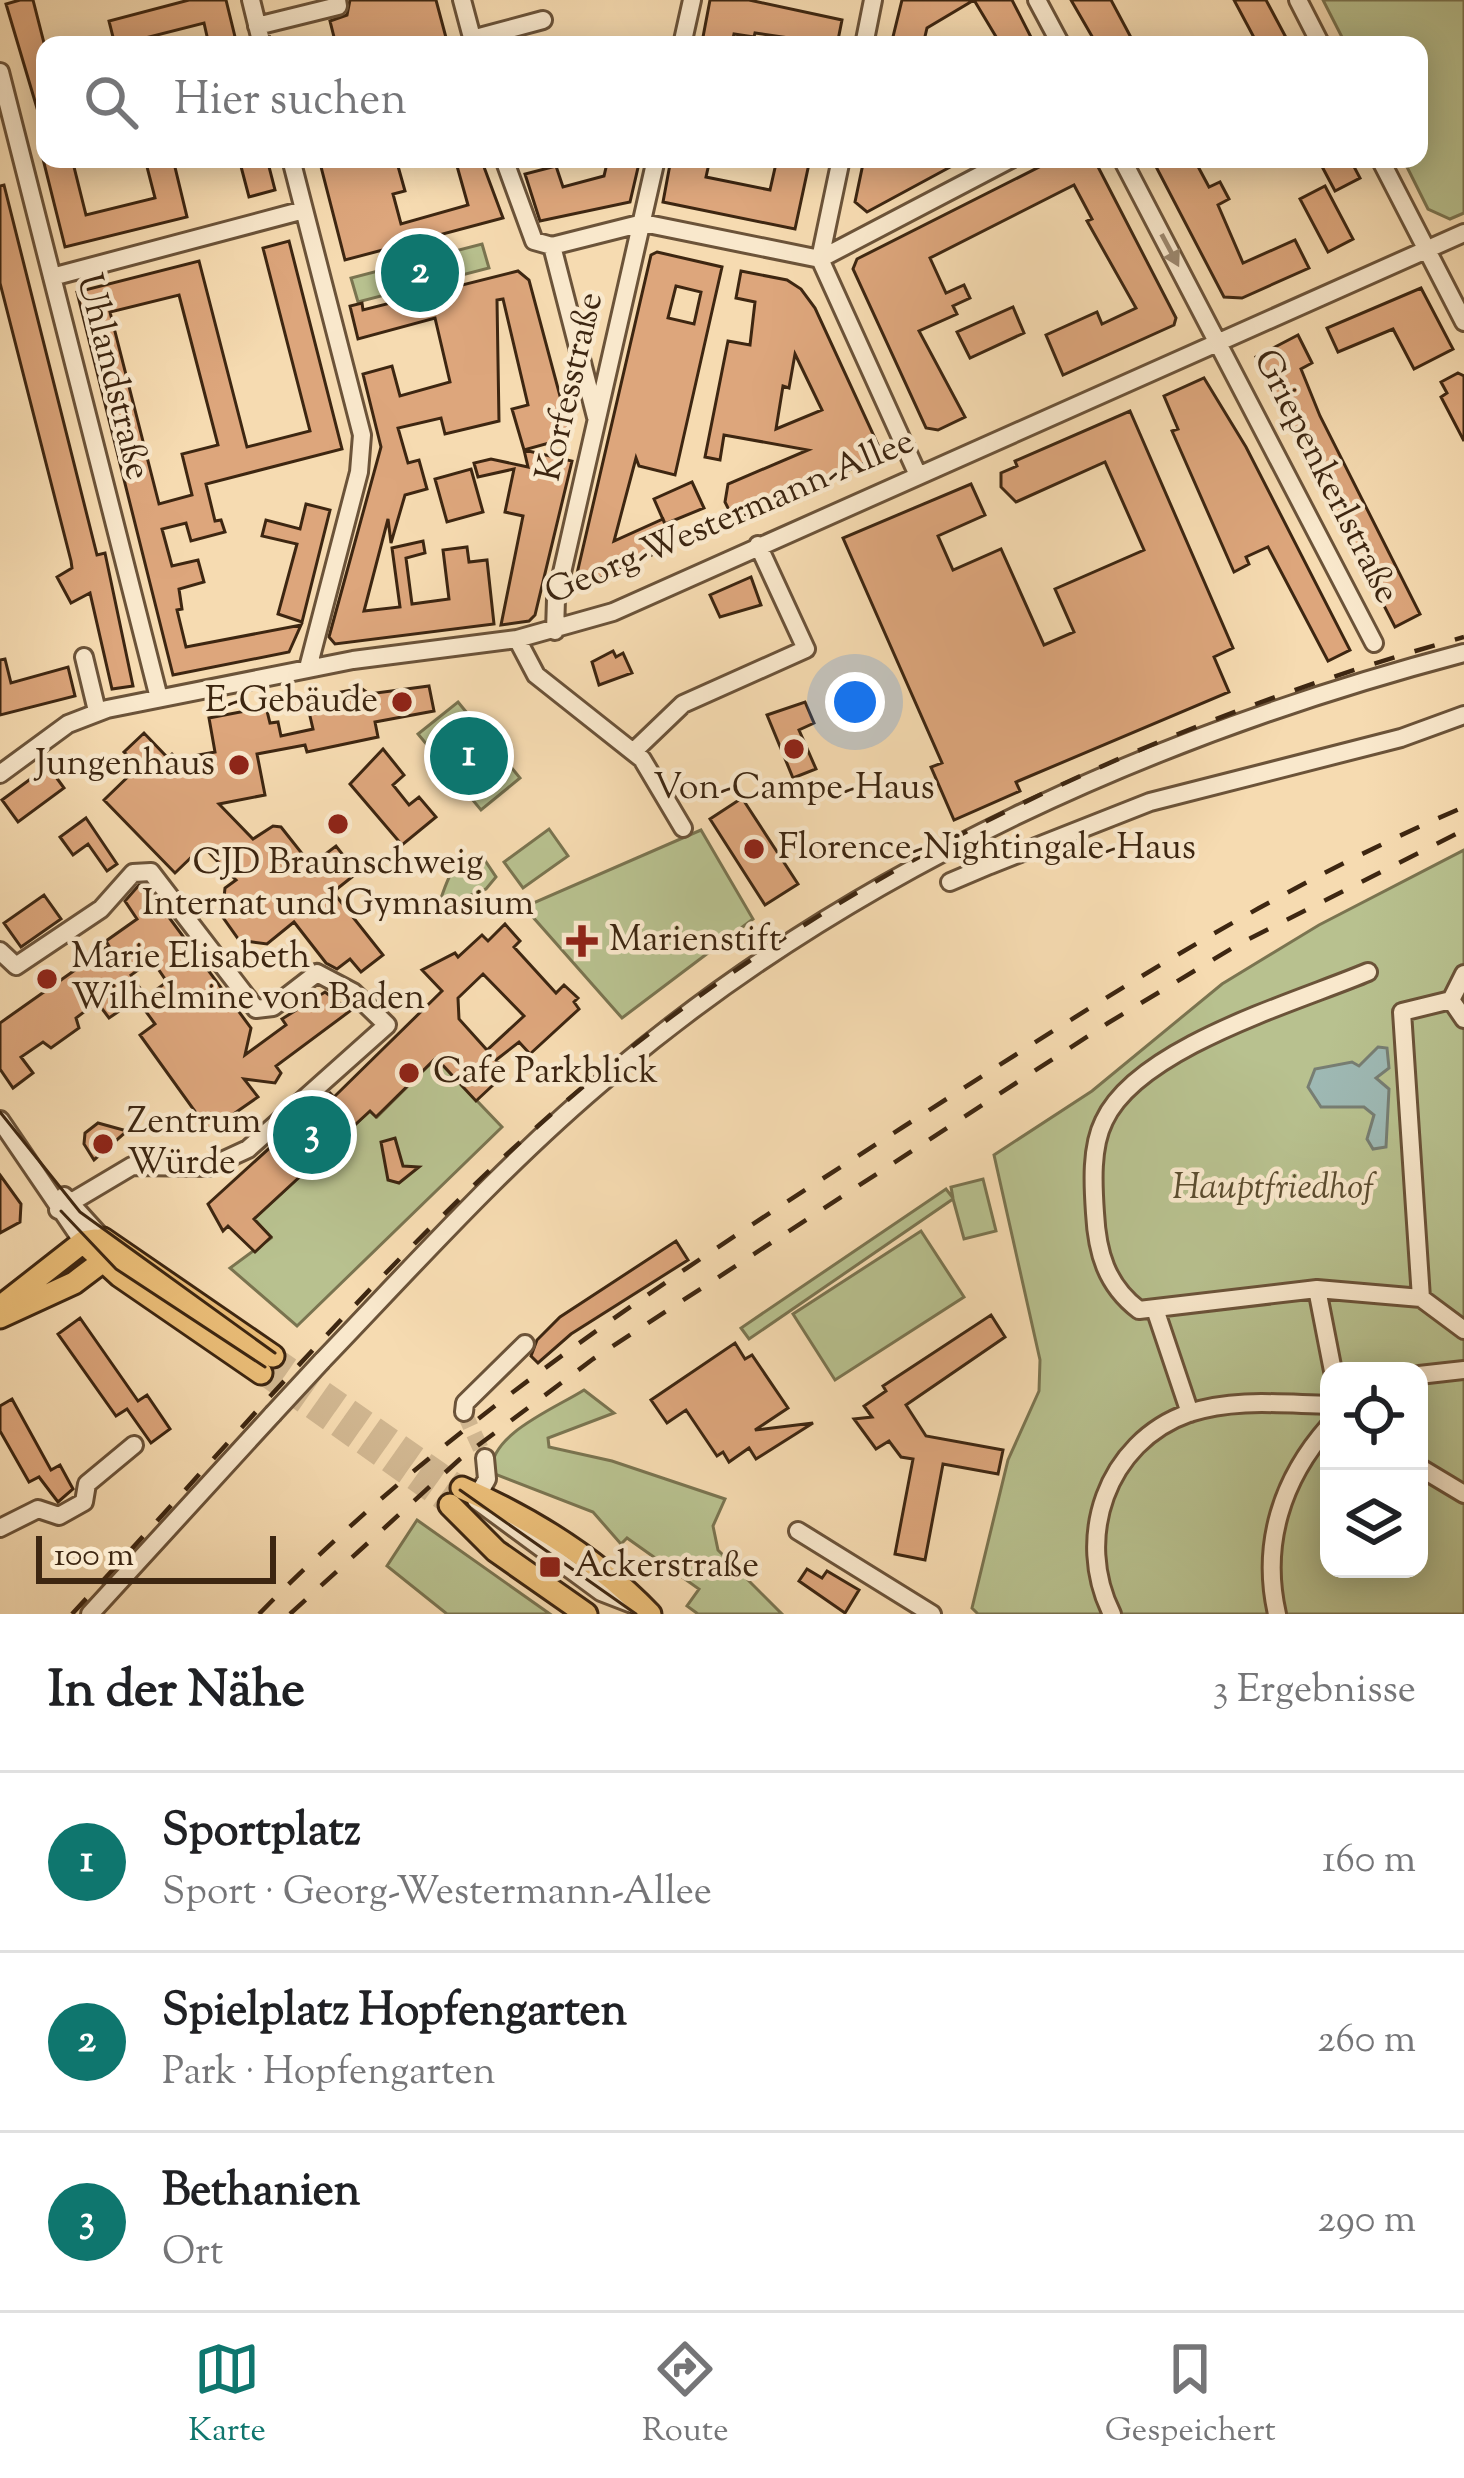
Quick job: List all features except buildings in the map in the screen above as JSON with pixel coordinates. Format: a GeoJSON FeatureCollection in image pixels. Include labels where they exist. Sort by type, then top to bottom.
{"type":"FeatureCollection","features":[{"type":"Feature","properties":{"kind":"main road"},"geometry":{"type":"LineString","coordinates":[[0,1307],[96,1247]]}},
{"type":"Feature","properties":{"kind":"main road"},"geometry":{"type":"LineString","coordinates":[[0,1316],[84,1277],[96,1247]]}},
{"type":"Feature","properties":{"kind":"main road"},"geometry":{"type":"LineString","coordinates":[[96,1247],[267,1365]]}},
{"type":"Feature","properties":{"kind":"main road"},"geometry":{"type":"LineString","coordinates":[[463,1496],[521,1513],[612,1576],[646,1612]]}},
{"type":"Feature","properties":{"kind":"main road"},"geometry":{"type":"LineString","coordinates":[[463,1496],[496,1551],[586,1614]]}},
{"type":"Feature","properties":{"kind":"street"},"geometry":{"type":"LineString","coordinates":[[250,0],[260,36]]}},
{"type":"Feature","properties":{"kind":"street"},"geometry":{"type":"LineString","coordinates":[[257,26],[338,7],[337,0]]}},
{"type":"Feature","properties":{"kind":"street"},"geometry":{"type":"LineString","coordinates":[[462,0],[471,36]]}},
{"type":"Feature","properties":{"kind":"street"},"geometry":{"type":"LineString","coordinates":[[684,36],[692,0]]}},
{"type":"Feature","properties":{"kind":"street"},"geometry":{"type":"LineString","coordinates":[[866,36],[874,0]]}},
{"type":"Feature","properties":{"kind":"street"},"geometry":{"type":"LineString","coordinates":[[1037,0],[1056,36]]}},
{"type":"Feature","properties":{"kind":"street"},"geometry":{"type":"LineString","coordinates":[[1298,0],[1316,36]]}},
{"type":"Feature","properties":{"kind":"street"},"geometry":{"type":"LineString","coordinates":[[492,36],[544,20]]}},
{"type":"Feature","properties":{"kind":"street","name":"Uhlandstraße"},"geometry":{"type":"LineString","coordinates":[[0,72],[159,698]]}},
{"type":"Feature","properties":{"kind":"street"},"geometry":{"type":"LineString","coordinates":[[293,168],[360,419],[362,452],[308,668]]}},
{"type":"Feature","properties":{"kind":"street"},"geometry":{"type":"LineString","coordinates":[[507,168],[534,241],[553,246],[643,223],[820,259],[993,168]]}},
{"type":"Feature","properties":{"kind":"street","name":"Korfesstraße"},"geometry":{"type":"LineString","coordinates":[[555,631],[556,599],[654,168]]}},
{"type":"Feature","properties":{"kind":"street"},"geometry":{"type":"LineString","coordinates":[[839,168],[820,259],[917,473]]}},
{"type":"Feature","properties":{"kind":"street","name":"Griepenkerlstraße"},"geometry":{"type":"LineString","coordinates":[[1127,168],[1374,643]]}},
{"type":"Feature","properties":{"kind":"street"},"geometry":{"type":"LineString","coordinates":[[1385,168],[1464,322]]}},
{"type":"Feature","properties":{"kind":"street"},"geometry":{"type":"LineString","coordinates":[[52,277],[304,210]]}},
{"type":"Feature","properties":{"kind":"street","name":"Georg-Westermann-Allee"},"geometry":{"type":"LineString","coordinates":[[0,774],[68,724],[97,711],[308,668],[517,639],[613,612],[1464,233]]}},
{"type":"Feature","properties":{"kind":"street"},"geometry":{"type":"LineString","coordinates":[[553,246],[596,418]]}},
{"type":"Feature","properties":{"kind":"street"},"geometry":{"type":"LineString","coordinates":[[634,751],[682,704],[806,649],[758,545]]}},
{"type":"Feature","properties":{"kind":"street"},"geometry":{"type":"LineString","coordinates":[[517,639],[536,676],[609,737],[634,751],[683,828]]}},
{"type":"Feature","properties":{"kind":"street"},"geometry":{"type":"LineString","coordinates":[[89,1614],[492,1179],[616,1070],[808,933],[975,838],[1226,726],[1328,689],[1464,653]]}},
{"type":"Feature","properties":{"kind":"street"},"geometry":{"type":"LineString","coordinates":[[84,657],[97,711]]}},
{"type":"Feature","properties":{"kind":"street"},"geometry":{"type":"LineString","coordinates":[[950,882],[1150,802],[1401,738],[1464,715]]}},
{"type":"Feature","properties":{"kind":"street"},"geometry":{"type":"LineString","coordinates":[[975,838],[990,865]]}},
{"type":"Feature","properties":{"kind":"street"},"geometry":{"type":"LineString","coordinates":[[0,951],[16,966],[101,909],[133,873],[143,869],[152,872],[256,1010],[274,1007],[317,973],[353,992],[387,1025],[281,1121],[226,1161],[199,1167],[132,1166],[63,1205]]}},
{"type":"Feature","properties":{"kind":"street"},"geometry":{"type":"LineString","coordinates":[[1368,972],[1191,1046],[1137,1083],[1103,1121],[1094,1176],[1100,1255],[1120,1296],[1139,1310],[1317,1289],[1421,1298],[1464,1330]]}},
{"type":"Feature","properties":{"kind":"street"},"geometry":{"type":"LineString","coordinates":[[1421,1298],[1402,1012],[1451,1000],[1464,974]]}},
{"type":"Feature","properties":{"kind":"street"},"geometry":{"type":"LineString","coordinates":[[1451,1000],[1464,1019]]}},
{"type":"Feature","properties":{"kind":"street"},"geometry":{"type":"LineString","coordinates":[[0,1120],[96,1247]]}},
{"type":"Feature","properties":{"kind":"street"},"geometry":{"type":"LineString","coordinates":[[1317,1289],[1331,1362]]}},
{"type":"Feature","properties":{"kind":"street"},"geometry":{"type":"LineString","coordinates":[[1155,1309],[1190,1413]]}},
{"type":"Feature","properties":{"kind":"street"},"geometry":{"type":"LineString","coordinates":[[464,1412],[466,1403],[525,1344]]}},
{"type":"Feature","properties":{"kind":"street"},"geometry":{"type":"LineString","coordinates":[[1428,1374],[1464,1370]]}},
{"type":"Feature","properties":{"kind":"street"},"geometry":{"type":"LineString","coordinates":[[1112,1614],[1096,1560],[1101,1503],[1136,1447],[1190,1413],[1264,1402],[1320,1405]]}},
{"type":"Feature","properties":{"kind":"street"},"geometry":{"type":"LineString","coordinates":[[1277,1614],[1271,1552],[1281,1502],[1307,1451],[1320,1436]]}},
{"type":"Feature","properties":{"kind":"street"},"geometry":{"type":"LineString","coordinates":[[0,1528],[38,1509],[59,1516],[84,1502],[88,1484],[134,1445]]}},
{"type":"Feature","properties":{"kind":"street"},"geometry":{"type":"LineString","coordinates":[[485,1458],[488,1476],[463,1496],[486,1520],[597,1598],[610,1614]]}},
{"type":"Feature","properties":{"kind":"street"},"geometry":{"type":"LineString","coordinates":[[1424,1470],[1464,1493]]}},
{"type":"Feature","properties":{"kind":"street"},"geometry":{"type":"LineString","coordinates":[[798,1531],[932,1614]]}},
{"type":"Feature","properties":{"kind":"green space"},"geometry":{"type":"Polygon","coordinates":[[[1323,0],[1464,0],[1464,213],[1450,219],[1428,209],[1408,168],[1428,168],[1428,36],[1341,36],[1323,0]]]}},
{"type":"Feature","properties":{"kind":"green space"},"geometry":{"type":"Polygon","coordinates":[[[482,244],[489,268],[358,302],[351,278],[482,244]]]}},
{"type":"Feature","properties":{"kind":"green space"},"geometry":{"type":"Polygon","coordinates":[[[458,702],[520,778],[481,810],[418,734],[458,702]]]}},
{"type":"Feature","properties":{"kind":"green space"},"geometry":{"type":"Polygon","coordinates":[[[549,829],[568,856],[523,888],[504,862],[549,829]]]}},
{"type":"Feature","properties":{"kind":"green space"},"geometry":{"type":"Polygon","coordinates":[[[701,830],[753,919],[622,1018],[524,907],[701,830]]]}},
{"type":"Feature","properties":{"kind":"green space","name":"Hauptfriedhof"},"geometry":{"type":"Polygon","coordinates":[[[1464,850],[1464,1614],[978,1614],[972,1608],[1008,1460],[1039,1391],[1040,1360],[994,1155],[1092,1091],[1222,984],[1319,925],[1464,850]]]}},
{"type":"Feature","properties":{"kind":"green space"},"geometry":{"type":"Polygon","coordinates":[[[472,855],[482,856],[496,877],[486,889],[447,905],[440,901],[454,868],[472,855]]]}},
{"type":"Feature","properties":{"kind":"green space"},"geometry":{"type":"Polygon","coordinates":[[[436,1058],[502,1127],[297,1326],[230,1268],[271,1238],[254,1219],[306,1171],[321,1165],[317,1160],[370,1111],[377,1117],[436,1058]]]}},
{"type":"Feature","properties":{"kind":"green space"},"geometry":{"type":"Polygon","coordinates":[[[983,1179],[996,1231],[964,1239],[953,1199],[749,1339],[741,1328],[946,1189],[953,1198],[951,1187],[983,1179]]]}},
{"type":"Feature","properties":{"kind":"green space"},"geometry":{"type":"Polygon","coordinates":[[[921,1231],[964,1297],[835,1380],[793,1314],[921,1231]]]}},
{"type":"Feature","properties":{"kind":"green space"},"geometry":{"type":"Polygon","coordinates":[[[584,1390],[614,1413],[548,1438],[549,1447],[612,1461],[725,1499],[713,1526],[718,1550],[782,1614],[698,1614],[687,1606],[699,1589],[627,1538],[621,1544],[593,1512],[492,1473],[493,1459],[512,1435],[584,1390]]]}},
{"type":"Feature","properties":{"kind":"green space"},"geometry":{"type":"Polygon","coordinates":[[[417,1520],[550,1614],[447,1614],[387,1566],[417,1520]]]}},
{"type":"Feature","properties":{"kind":"water"},"geometry":{"type":"Polygon","coordinates":[[[1378,1047],[1387,1048],[1389,1068],[1376,1078],[1389,1089],[1386,1147],[1373,1149],[1367,1139],[1374,1115],[1364,1107],[1321,1107],[1308,1087],[1315,1069],[1352,1062],[1359,1066],[1378,1047]]]}},
{"type":"Feature","properties":{"kind":"tunnel"},"geometry":{"type":"LineString","coordinates":[[273,1356],[462,1488]]}},
{"type":"Feature","properties":{"kind":"tunnel"},"geometry":{"type":"LineString","coordinates":[[261,1373],[450,1505]]}},
{"type":"Feature","properties":{"kind":"tunnel"},"geometry":{"type":"LineString","coordinates":[[464,1412],[485,1458]]}},
{"type":"Feature","properties":{"kind":"tram line"},"geometry":{"type":"LineString","coordinates":[[0,1112],[80,1212],[275,1353]]}},
{"type":"Feature","properties":{"kind":"tram line"},"geometry":{"type":"LineString","coordinates":[[61,1211],[116,1269],[265,1367]]}},
{"type":"Feature","properties":{"kind":"tram line"},"geometry":{"type":"LineString","coordinates":[[460,1490],[636,1614]]}},
{"type":"Feature","properties":{"kind":"railway"},"geometry":{"type":"LineString","coordinates":[[72,1614],[363,1297],[485,1175],[649,1034],[754,958],[864,888],[1096,769],[1339,675],[1464,637]]}},
{"type":"Feature","properties":{"kind":"railway"},"geometry":{"type":"LineString","coordinates":[[259,1614],[332,1543],[486,1413],[733,1237],[1177,955],[1318,876],[1464,807]]}},
{"type":"Feature","properties":{"kind":"railway"},"geometry":{"type":"LineString","coordinates":[[290,1614],[460,1459],[593,1359],[1108,1023],[1239,944],[1464,830]]}},
{"type":"Feature","properties":{"kind":"place","name":"Spielplatz Hopfengarten"},"geometry":{"type":"Point","coordinates":[420,273]}},
{"type":"Feature","properties":{"kind":"place","name":"E-Gebäude"},"geometry":{"type":"Point","coordinates":[402,702]}},
{"type":"Feature","properties":{"kind":"place","name":"Von-Campe-Haus"},"geometry":{"type":"Point","coordinates":[794,749]}},
{"type":"Feature","properties":{"kind":"place","name":"Sportplatz"},"geometry":{"type":"Point","coordinates":[469,756]}},
{"type":"Feature","properties":{"kind":"place","name":"Jungenhaus"},"geometry":{"type":"Point","coordinates":[239,765]}},
{"type":"Feature","properties":{"kind":"place","name":"CJD Braunschweig Internat und Gymnasium"},"geometry":{"type":"Point","coordinates":[338,824]}},
{"type":"Feature","properties":{"kind":"place","name":"Florence-Nightingale-Haus"},"geometry":{"type":"Point","coordinates":[754,849]}},
{"type":"Feature","properties":{"kind":"place","name":"Marienstift"},"geometry":{"type":"Point","coordinates":[582,941]}},
{"type":"Feature","properties":{"kind":"place","name":"Marie Elisabeth Wilhelmine von Baden"},"geometry":{"type":"Point","coordinates":[47,979]}},
{"type":"Feature","properties":{"kind":"place","name":"Cafe Parkblick"},"geometry":{"type":"Point","coordinates":[409,1073]}},
{"type":"Feature","properties":{"kind":"place","name":"Bethanien"},"geometry":{"type":"Point","coordinates":[312,1135]}},
{"type":"Feature","properties":{"kind":"place","name":"Zentrum Würde"},"geometry":{"type":"Point","coordinates":[103,1144]}},
{"type":"Feature","properties":{"kind":"place","name":"Ackerstraße"},"geometry":{"type":"Point","coordinates":[550,1567]}}]}
